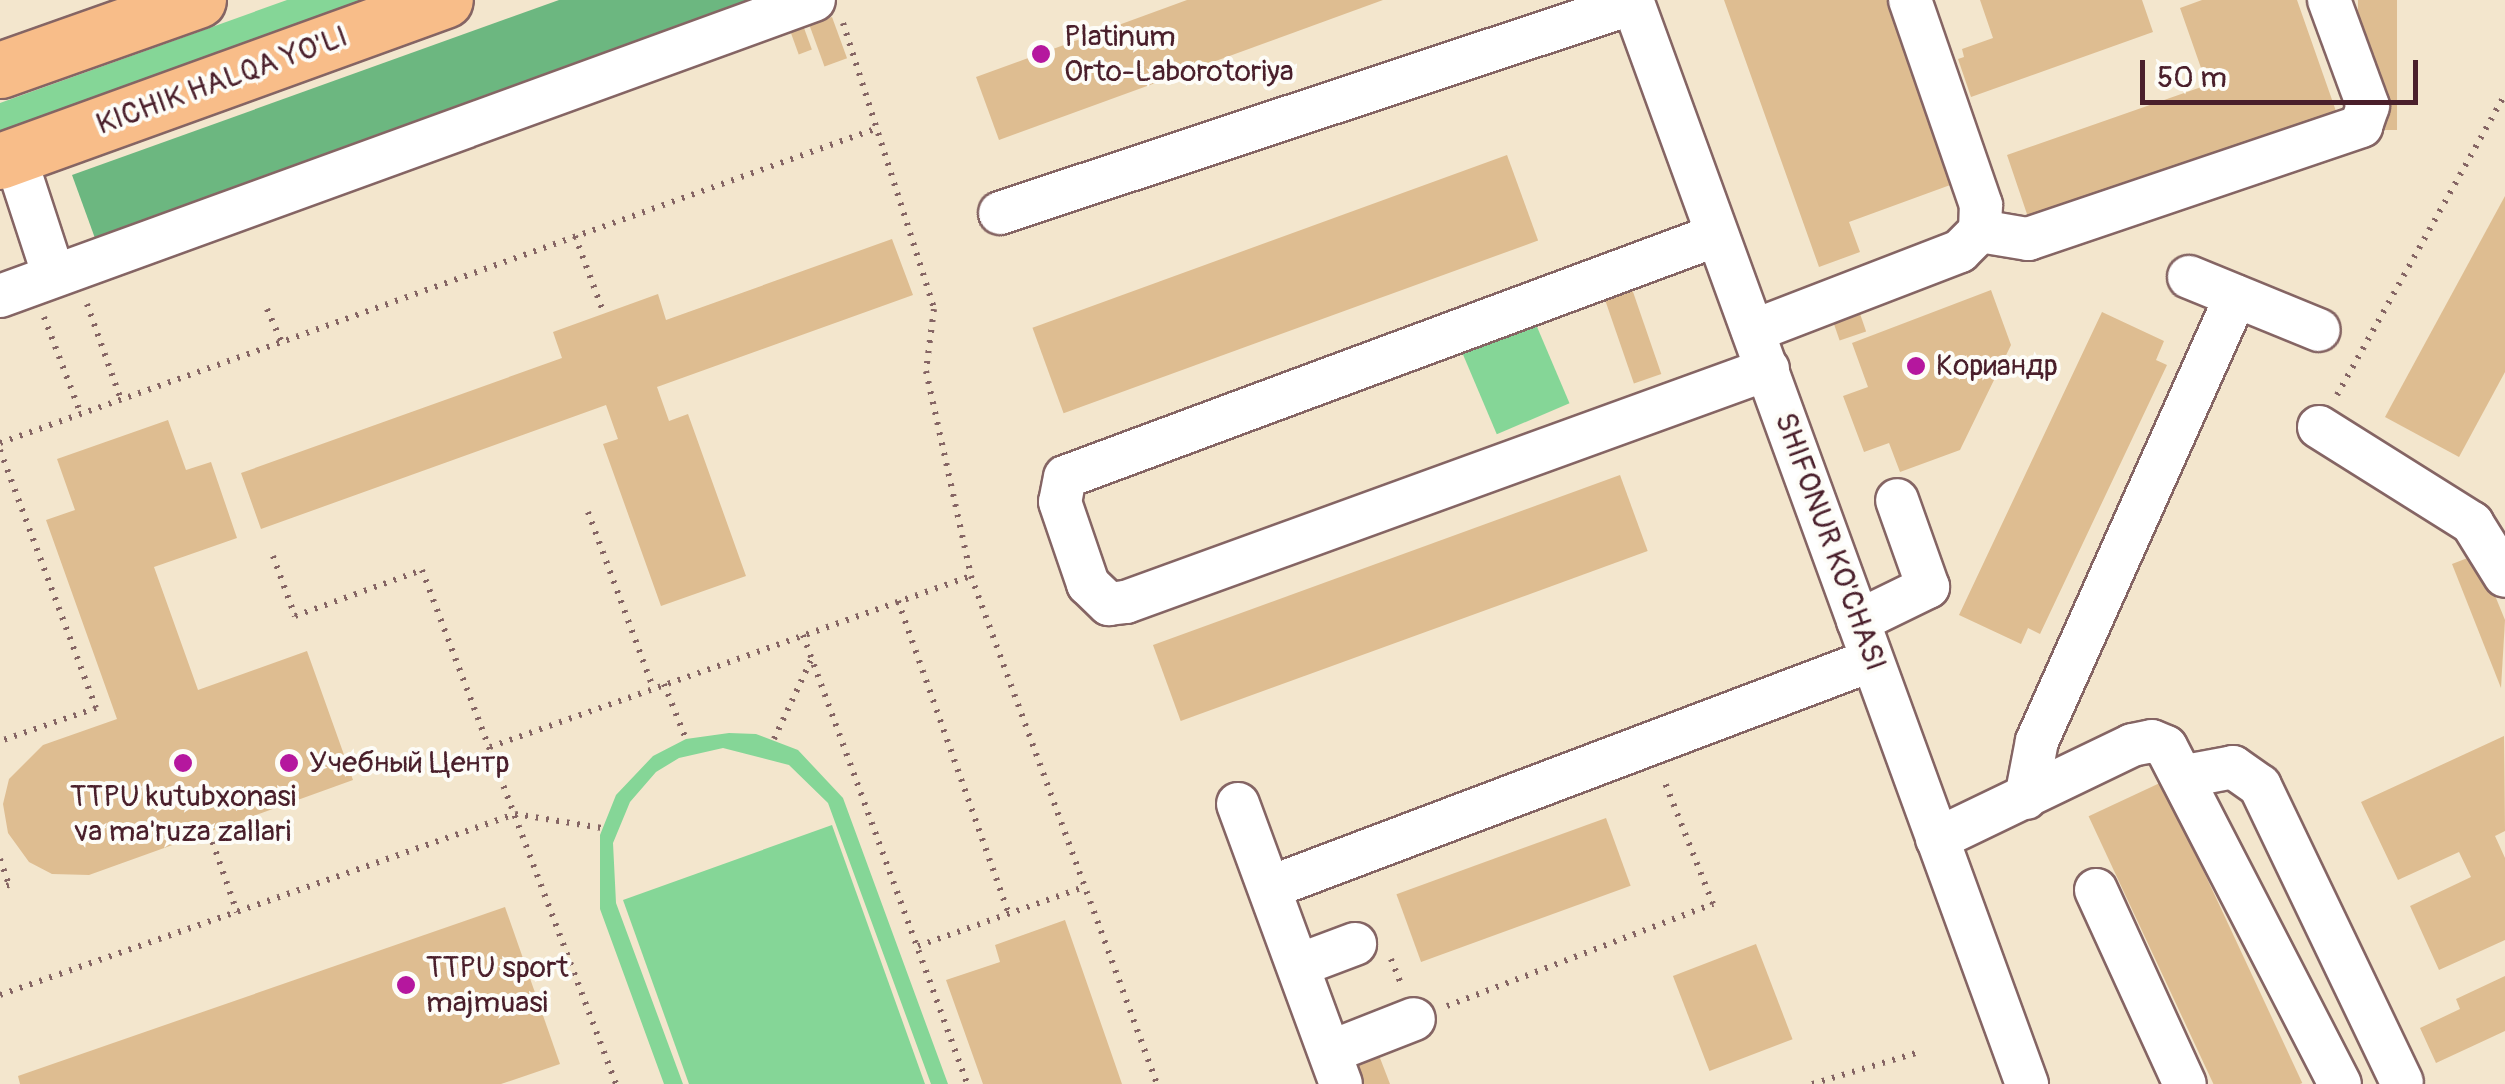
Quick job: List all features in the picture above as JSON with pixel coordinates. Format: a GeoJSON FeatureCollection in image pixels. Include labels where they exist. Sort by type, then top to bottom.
{"type":"FeatureCollection","features":[{"type":"Feature","properties":{"kind":"highway"},"geometry":{"type":"LineString","coordinates":[[0,70],[198,0]]}},
{"type":"Feature","properties":{"kind":"highway","name":"KICHIK HALQA YO'LI"},"geometry":{"type":"LineString","coordinates":[[7,159],[444,0]]}},
{"type":"Feature","properties":{"kind":"street"},"geometry":{"type":"LineString","coordinates":[[1718,234],[1066,477],[1060,502],[1088,584],[1109,604],[1126,602],[1761,350],[1960,251],[1980,231],[1981,205],[1910,0]]}},
{"type":"Feature","properties":{"kind":"street"},"geometry":{"type":"LineString","coordinates":[[1980,231],[2028,239],[2361,126],[2368,106],[2329,0]]}},
{"type":"Feature","properties":{"kind":"street"},"geometry":{"type":"LineString","coordinates":[[1000,213],[1633,2]]}},
{"type":"Feature","properties":{"kind":"street","name":"SHIFONUR KO'CHASI"},"geometry":{"type":"LineString","coordinates":[[1633,2],[2027,1084]]}},
{"type":"Feature","properties":{"kind":"street"},"geometry":{"type":"LineString","coordinates":[[7,159],[39,295],[827,7]]}},
{"type":"Feature","properties":{"kind":"street"},"geometry":{"type":"LineString","coordinates":[[2189,277],[2319,330]]}},
{"type":"Feature","properties":{"kind":"street"},"geometry":{"type":"LineString","coordinates":[[2026,798],[2037,741],[2236,296]]}},
{"type":"Feature","properties":{"kind":"street"},"geometry":{"type":"LineString","coordinates":[[2319,427],[2472,522],[2505,576]]}},
{"type":"Feature","properties":{"kind":"street"},"geometry":{"type":"LineString","coordinates":[[1271,888],[1651,746],[1865,641],[1928,587],[1896,500]]}},
{"type":"Feature","properties":{"kind":"street"},"geometry":{"type":"LineString","coordinates":[[1937,839],[2152,741],[2166,746],[2186,776],[2340,1084]]}},
{"type":"Feature","properties":{"kind":"street"},"geometry":{"type":"LineString","coordinates":[[2186,776],[2232,767],[2260,786],[2402,1082]]}},
{"type":"Feature","properties":{"kind":"street"},"geometry":{"type":"LineString","coordinates":[[1238,804],[1336,1068],[1414,1019]]}},
{"type":"Feature","properties":{"kind":"street"},"geometry":{"type":"LineString","coordinates":[[2096,890],[2185,1084]]}},
{"type":"Feature","properties":{"kind":"street"},"geometry":{"type":"LineString","coordinates":[[1299,965],[1372,948]]}},
{"type":"Feature","properties":{"kind":"path"},"geometry":{"type":"LineString","coordinates":[[827,7],[875,130],[934,308],[926,370],[971,576],[1156,1084]]}},
{"type":"Feature","properties":{"kind":"path"},"geometry":{"type":"LineString","coordinates":[[2319,427],[2505,94]]}},
{"type":"Feature","properties":{"kind":"path"},"geometry":{"type":"LineString","coordinates":[[0,742],[96,708],[0,447],[120,397],[875,130]]}},
{"type":"Feature","properties":{"kind":"path"},"geometry":{"type":"LineString","coordinates":[[575,236],[604,314]]}},
{"type":"Feature","properties":{"kind":"path"},"geometry":{"type":"LineString","coordinates":[[39,295],[120,397]]}},
{"type":"Feature","properties":{"kind":"path"},"geometry":{"type":"LineString","coordinates":[[39,295],[80,412]]}},
{"type":"Feature","properties":{"kind":"path"},"geometry":{"type":"LineString","coordinates":[[267,309],[280,342]]}},
{"type":"Feature","properties":{"kind":"path"},"geometry":{"type":"LineString","coordinates":[[588,512],[653,688]]}},
{"type":"Feature","properties":{"kind":"path"},"geometry":{"type":"LineString","coordinates":[[273,556],[295,616],[422,570],[616,1084]]}},
{"type":"Feature","properties":{"kind":"path"},"geometry":{"type":"LineString","coordinates":[[490,746],[971,576]]}},
{"type":"Feature","properties":{"kind":"path"},"geometry":{"type":"LineString","coordinates":[[898,601],[1009,914]]}},
{"type":"Feature","properties":{"kind":"path"},"geometry":{"type":"LineString","coordinates":[[803,635],[967,1084]]}},
{"type":"Feature","properties":{"kind":"path"},"geometry":{"type":"LineString","coordinates":[[774,739],[812,659]]}},
{"type":"Feature","properties":{"kind":"path"},"geometry":{"type":"LineString","coordinates":[[664,684],[686,739]]}},
{"type":"Feature","properties":{"kind":"path"},"geometry":{"type":"LineString","coordinates":[[1372,948],[1414,1019],[1712,904],[1651,746]]}},
{"type":"Feature","properties":{"kind":"path"},"geometry":{"type":"LineString","coordinates":[[0,995],[515,814],[602,828]]}},
{"type":"Feature","properties":{"kind":"path"},"geometry":{"type":"LineString","coordinates":[[209,832],[237,912]]}},
{"type":"Feature","properties":{"kind":"path"},"geometry":{"type":"LineString","coordinates":[[0,859],[9,886],[0,888]]}},
{"type":"Feature","properties":{"kind":"path"},"geometry":{"type":"LineString","coordinates":[[918,946],[1084,887]]}},
{"type":"Feature","properties":{"kind":"path"},"geometry":{"type":"LineString","coordinates":[[1812,1084],[1916,1053]]}},
{"type":"Feature","properties":{"kind":"green space"},"geometry":{"type":"Polygon","coordinates":[[[287,0],[385,0],[0,135],[0,103],[287,0]]]}},
{"type":"Feature","properties":{"kind":"green space"},"geometry":{"type":"Polygon","coordinates":[[[559,0],[758,0],[96,241],[72,175],[559,0]]]}},
{"type":"Feature","properties":{"kind":"green space"},"geometry":{"type":"Polygon","coordinates":[[[1532,315],[1570,403],[1497,434],[1459,346],[1532,315]]]}},
{"type":"Feature","properties":{"kind":"green space"},"geometry":{"type":"Polygon","coordinates":[[[756,734],[798,750],[843,798],[948,1084],[931,1084],[828,803],[789,765],[723,748],[679,758],[656,772],[630,802],[613,843],[616,903],[683,1084],[664,1084],[600,909],[600,835],[616,795],[653,756],[686,739],[756,734]]]}},
{"type":"Feature","properties":{"kind":"green space"},"geometry":{"type":"Polygon","coordinates":[[[832,825],[925,1084],[689,1084],[623,900],[832,825]]]}},
{"type":"Feature","properties":{"kind":"building"},"geometry":{"type":"Polygon","coordinates":[[[1187,0],[1383,0],[999,140],[976,77],[1187,0]]]}},
{"type":"Feature","properties":{"kind":"building"},"geometry":{"type":"Polygon","coordinates":[[[1724,0],[1887,0],[1953,184],[1849,222],[1860,252],[1819,267],[1724,0]]]}},
{"type":"Feature","properties":{"kind":"building"},"geometry":{"type":"Polygon","coordinates":[[[1980,0],[2142,0],[2153,32],[1971,97],[1958,59],[1964,57],[1962,49],[1993,38],[1980,0]]]}},
{"type":"Feature","properties":{"kind":"building"},"geometry":{"type":"Polygon","coordinates":[[[2202,0],[2297,0],[2337,114],[2030,223],[2007,155],[2207,85],[2180,8],[2202,0]]]}},
{"type":"Feature","properties":{"kind":"building"},"geometry":{"type":"Polygon","coordinates":[[[2358,0],[2397,0],[2397,130],[2358,130],[2358,0]]]}},
{"type":"Feature","properties":{"kind":"building"},"geometry":{"type":"Polygon","coordinates":[[[832,17],[847,58],[824,67],[809,25],[832,17]]]}},
{"type":"Feature","properties":{"kind":"building"},"geometry":{"type":"Polygon","coordinates":[[[804,28],[812,50],[799,54],[791,33],[804,28]]]}},
{"type":"Feature","properties":{"kind":"building"},"geometry":{"type":"Polygon","coordinates":[[[1507,155],[1538,241],[1064,413],[1032,328],[1507,155]]]}},
{"type":"Feature","properties":{"kind":"building"},"geometry":{"type":"Polygon","coordinates":[[[2505,196],[2505,372],[2459,457],[2385,417],[2505,196]]]}},
{"type":"Feature","properties":{"kind":"building"},"geometry":{"type":"Polygon","coordinates":[[[892,239],[913,295],[657,387],[669,421],[688,414],[746,576],[661,606],[603,444],[618,439],[606,405],[261,529],[241,473],[562,358],[553,332],[658,294],[666,320],[892,239]]]}},
{"type":"Feature","properties":{"kind":"building"},"geometry":{"type":"Polygon","coordinates":[[[1632,289],[1661,374],[1634,384],[1605,298],[1632,289]]]}},
{"type":"Feature","properties":{"kind":"building"},"geometry":{"type":"Polygon","coordinates":[[[1991,290],[2011,345],[1960,450],[1900,472],[1889,443],[1864,452],[1843,396],[1868,387],[1852,343],[1991,290]]]}},
{"type":"Feature","properties":{"kind":"building"},"geometry":{"type":"Polygon","coordinates":[[[1857,305],[1866,331],[1840,341],[1831,314],[1857,305]]]}},
{"type":"Feature","properties":{"kind":"building"},"geometry":{"type":"Polygon","coordinates":[[[2102,312],[2164,341],[2156,360],[2167,365],[2040,634],[2028,628],[2021,644],[1959,615],[2102,312]]]}},
{"type":"Feature","properties":{"kind":"building"},"geometry":{"type":"Polygon","coordinates":[[[168,420],[186,470],[211,462],[237,538],[154,567],[198,690],[307,651],[353,780],[89,875],[52,874],[29,862],[8,833],[3,804],[9,779],[43,745],[117,719],[46,520],[75,510],[57,459],[168,420]]]}},
{"type":"Feature","properties":{"kind":"building"},"geometry":{"type":"Polygon","coordinates":[[[1620,475],[1648,551],[1181,721],[1153,645],[1620,475]]]}},
{"type":"Feature","properties":{"kind":"building"},"geometry":{"type":"Polygon","coordinates":[[[2478,554],[2505,620],[2501,688],[2452,564],[2478,554]]]}},
{"type":"Feature","properties":{"kind":"building"},"geometry":{"type":"Polygon","coordinates":[[[2504,736],[2505,831],[2495,836],[2505,858],[2505,940],[2439,970],[2410,906],[2471,877],[2459,852],[2398,880],[2361,802],[2504,736]]]}},
{"type":"Feature","properties":{"kind":"building"},"geometry":{"type":"Polygon","coordinates":[[[2162,782],[2302,1083],[2213,1084],[2089,816],[2162,782]]]}},
{"type":"Feature","properties":{"kind":"building"},"geometry":{"type":"Polygon","coordinates":[[[1606,818],[1631,886],[1421,962],[1396,894],[1606,818]]]}},
{"type":"Feature","properties":{"kind":"building","name":"TTPU sport majmuasi"},"geometry":{"type":"Polygon","coordinates":[[[505,907],[560,1064],[501,1084],[20,1084],[18,1076],[505,907]]]}},
{"type":"Feature","properties":{"kind":"building"},"geometry":{"type":"Polygon","coordinates":[[[1065,920],[1122,1084],[983,1084],[946,980],[1000,962],[995,945],[1065,920]]]}},
{"type":"Feature","properties":{"kind":"building"},"geometry":{"type":"Polygon","coordinates":[[[1756,944],[1793,1039],[1709,1071],[1673,976],[1756,944]]]}},
{"type":"Feature","properties":{"kind":"building"},"geometry":{"type":"Polygon","coordinates":[[[2505,976],[2505,1031],[2436,1063],[2420,1028],[2460,1009],[2456,999],[2505,976]]]}},
{"type":"Feature","properties":{"kind":"building"},"geometry":{"type":"Polygon","coordinates":[[[1375,1045],[1390,1084],[1359,1084],[1348,1056],[1375,1045]]]}},
{"type":"Feature","properties":{"kind":"place","name":"Platinum Orto-Laborotoriya"},"geometry":{"type":"Point","coordinates":[1041,54]}},
{"type":"Feature","properties":{"kind":"place","name":"Кориандр"},"geometry":{"type":"Point","coordinates":[1916,366]}},
{"type":"Feature","properties":{"kind":"place","name":"TTPU kutubxonasi va ma'ruza zallari"},"geometry":{"type":"Point","coordinates":[183,763]}},
{"type":"Feature","properties":{"kind":"place","name":"Учебный Центр"},"geometry":{"type":"Point","coordinates":[289,763]}},
{"type":"Feature","properties":{"kind":"place","name":"TTPU sport majmuasi"},"geometry":{"type":"Point","coordinates":[406,985]}}]}
